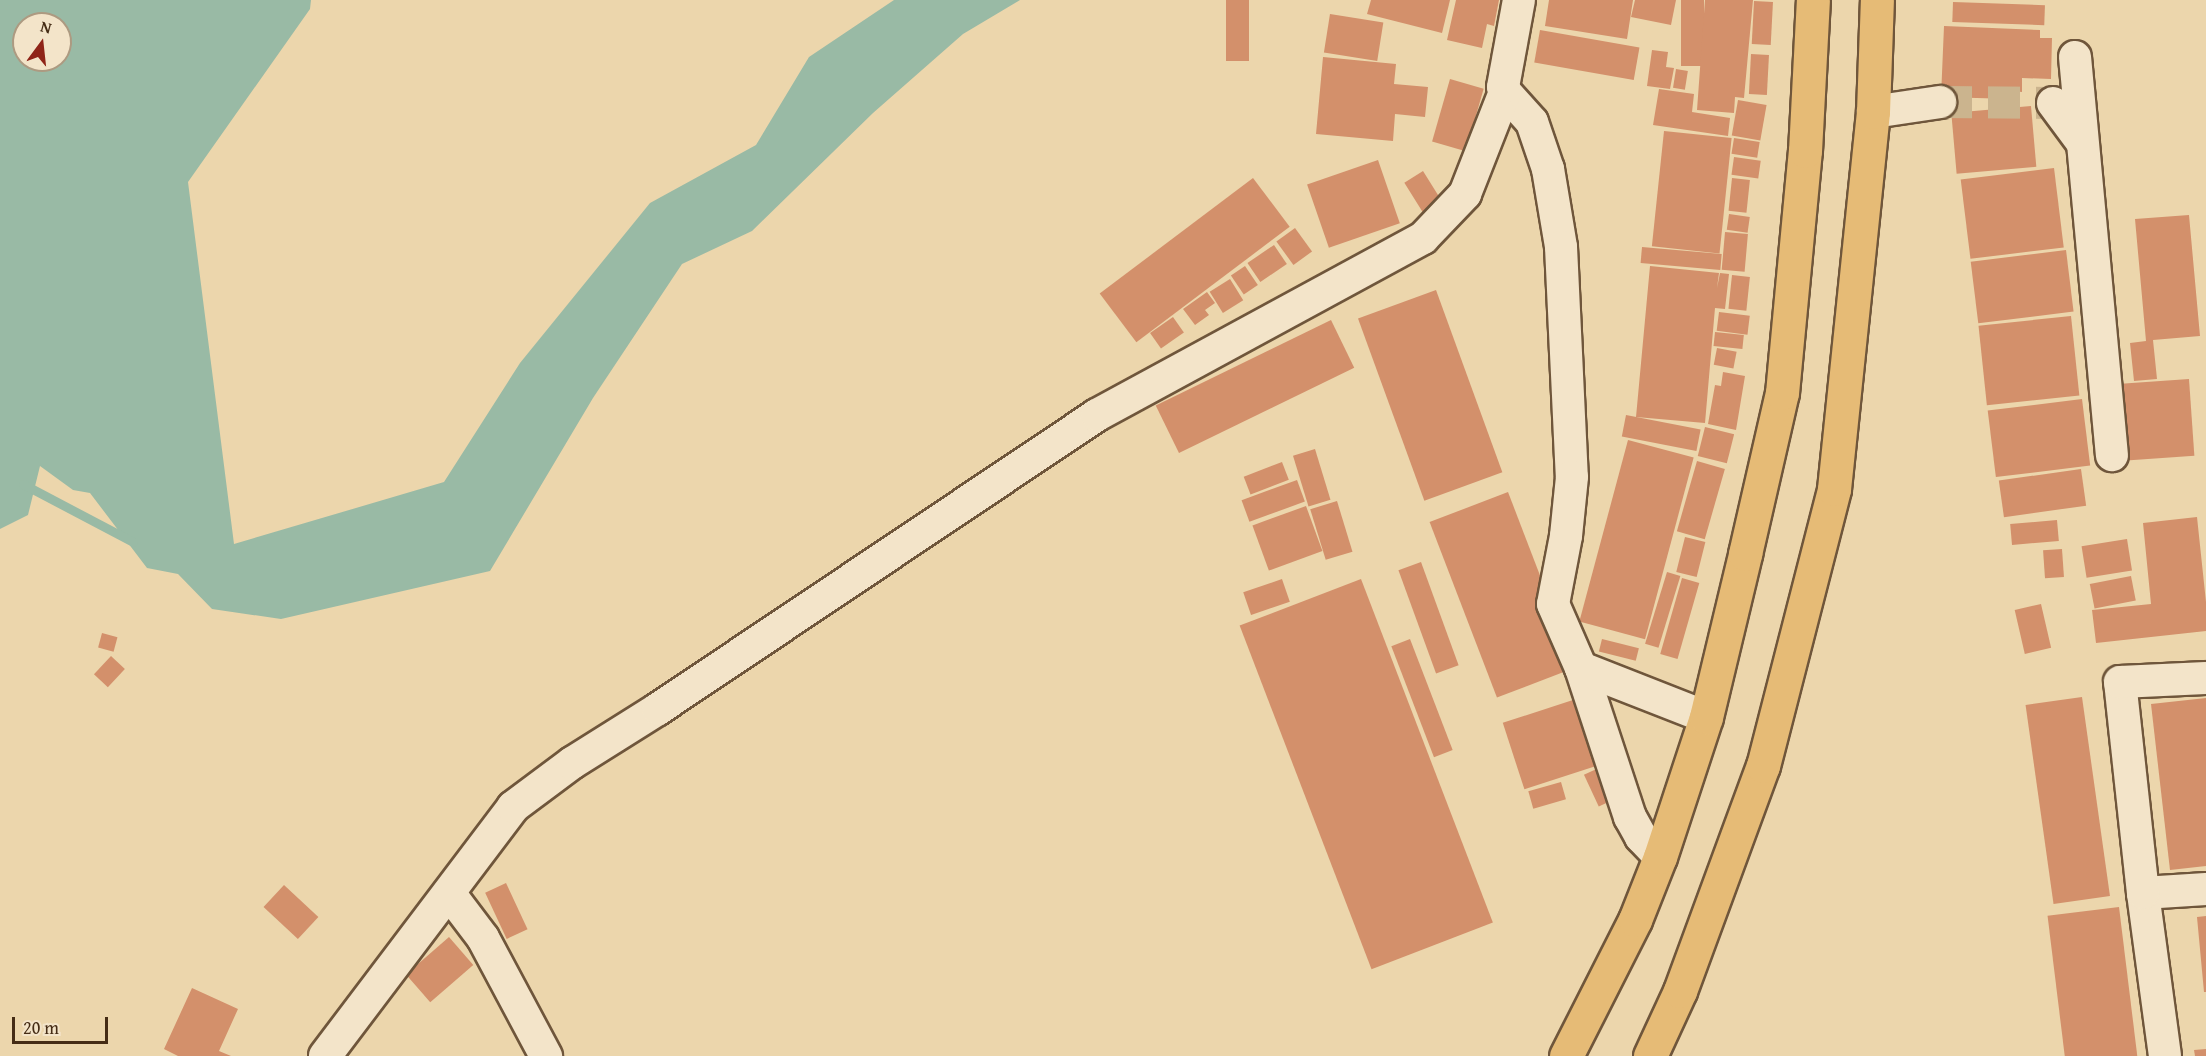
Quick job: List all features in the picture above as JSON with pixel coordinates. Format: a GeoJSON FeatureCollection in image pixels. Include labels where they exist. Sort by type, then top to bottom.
{"type":"FeatureCollection","features":[{"type":"Feature","properties":{"kind":"main road"},"geometry":{"type":"LineString","coordinates":[[1566,1056],[1635,920],[1660,857],[1706,717],[1782,393],[1805,151],[1813,0]]}},
{"type":"Feature","properties":{"kind":"main road"},"geometry":{"type":"LineString","coordinates":[[1650,1056],[1680,991],[1763,765],[1834,489],[1873,112],[1877,0]]}},
{"type":"Feature","properties":{"kind":"street"},"geometry":{"type":"LineString","coordinates":[[325,1056],[513,807],[572,763],[658,709],[1097,415],[1423,238],[1466,194],[1504,92],[1519,0]]}},
{"type":"Feature","properties":{"kind":"street"},"geometry":{"type":"LineString","coordinates":[[2075,57],[2112,455]]}},
{"type":"Feature","properties":{"kind":"street"},"geometry":{"type":"LineString","coordinates":[[1504,92],[1532,122],[1548,169],[1561,246],[1572,477],[1566,536],[1553,604],[1581,668],[1630,817],[1641,837],[1660,857]]}},
{"type":"Feature","properties":{"kind":"street"},"geometry":{"type":"LineString","coordinates":[[1873,112],[1940,102]]}},
{"type":"Feature","properties":{"kind":"street"},"geometry":{"type":"LineString","coordinates":[[2053,103],[2082,142]]}},
{"type":"Feature","properties":{"kind":"street"},"geometry":{"type":"LineString","coordinates":[[1581,668],[1706,717]]}},
{"type":"Feature","properties":{"kind":"street"},"geometry":{"type":"LineString","coordinates":[[2165,1056],[2143,893],[2120,682],[2206,678]]}},
{"type":"Feature","properties":{"kind":"street"},"geometry":{"type":"LineString","coordinates":[[2143,893],[2206,890]]}},
{"type":"Feature","properties":{"kind":"street"},"geometry":{"type":"LineString","coordinates":[[449,893],[488,946],[546,1056]]}},
{"type":"Feature","properties":{"kind":"shaded area"},"geometry":{"type":"Polygon","coordinates":[[[0,0],[311,0],[310,9],[188,182],[234,544],[444,482],[520,363],[650,203],[756,145],[809,57],[894,0],[1020,0],[963,34],[873,113],[752,231],[682,264],[593,398],[490,571],[281,619],[212,609],[178,574],[147,568],[90,493],[73,490],[40,466],[28,515],[0,529],[0,0]]]}},
{"type":"Feature","properties":{"kind":"building"},"geometry":{"type":"Polygon","coordinates":[[[1226,0],[1249,0],[1249,61],[1226,61],[1226,0]]]}},
{"type":"Feature","properties":{"kind":"building"},"geometry":{"type":"Polygon","coordinates":[[[1371,0],[1450,0],[1442,33],[1367,14],[1371,0]]]}},
{"type":"Feature","properties":{"kind":"building"},"geometry":{"type":"Polygon","coordinates":[[[1456,0],[1499,0],[1494,26],[1487,24],[1482,48],[1447,40],[1456,0]]]}},
{"type":"Feature","properties":{"kind":"building"},"geometry":{"type":"Polygon","coordinates":[[[1549,0],[1633,0],[1627,39],[1545,26],[1549,0]]]}},
{"type":"Feature","properties":{"kind":"building"},"geometry":{"type":"Polygon","coordinates":[[[1635,0],[1676,0],[1671,25],[1631,17],[1635,0]]]}},
{"type":"Feature","properties":{"kind":"building"},"geometry":{"type":"Polygon","coordinates":[[[1681,0],[1704,0],[1704,66],[1681,66],[1681,0]]]}},
{"type":"Feature","properties":{"kind":"building"},"geometry":{"type":"Polygon","coordinates":[[[1705,0],[1753,0],[1744,98],[1735,97],[1734,113],[1697,110],[1705,0]]]}},
{"type":"Feature","properties":{"kind":"building"},"geometry":{"type":"Polygon","coordinates":[[[1754,1],[1773,2],[1771,45],[1752,44],[1754,1]]]}},
{"type":"Feature","properties":{"kind":"building"},"geometry":{"type":"Polygon","coordinates":[[[1953,2],[2045,5],[2044,25],[1952,22],[1953,2]]]}},
{"type":"Feature","properties":{"kind":"building"},"geometry":{"type":"Polygon","coordinates":[[[1330,14],[1383,22],[1377,61],[1324,53],[1330,14]]]}},
{"type":"Feature","properties":{"kind":"building"},"geometry":{"type":"Polygon","coordinates":[[[1944,26],[2040,30],[2040,38],[2052,38],[2051,79],[2022,78],[2022,92],[2013,91],[2012,99],[1941,97],[1944,26]]]}},
{"type":"Feature","properties":{"kind":"building"},"geometry":{"type":"Polygon","coordinates":[[[1540,30],[1639,48],[1634,80],[1534,62],[1540,30]]]}},
{"type":"Feature","properties":{"kind":"building"},"geometry":{"type":"Polygon","coordinates":[[[1652,50],[1668,52],[1666,67],[1674,68],[1670,89],[1647,86],[1652,50]]]}},
{"type":"Feature","properties":{"kind":"building"},"geometry":{"type":"Polygon","coordinates":[[[1751,54],[1769,55],[1767,95],[1749,94],[1751,54]]]}},
{"type":"Feature","properties":{"kind":"building"},"geometry":{"type":"Polygon","coordinates":[[[1323,57],[1396,64],[1394,84],[1428,87],[1425,117],[1395,114],[1393,141],[1316,134],[1323,57]]]}},
{"type":"Feature","properties":{"kind":"building"},"geometry":{"type":"Polygon","coordinates":[[[1676,69],[1688,71],[1685,90],[1673,88],[1676,69]]]}},
{"type":"Feature","properties":{"kind":"building"},"geometry":{"type":"Polygon","coordinates":[[[1450,79],[1484,89],[1466,151],[1432,141],[1450,79]]]}},
{"type":"Feature","properties":{"kind":"building"},"geometry":{"type":"Polygon","coordinates":[[[1659,89],[1694,94],[1692,112],[1730,118],[1728,136],[1653,125],[1659,89]]]}},
{"type":"Feature","properties":{"kind":"building"},"geometry":{"type":"Polygon","coordinates":[[[1738,100],[1767,105],[1760,140],[1732,135],[1738,100]]]}},
{"type":"Feature","properties":{"kind":"building"},"geometry":{"type":"Polygon","coordinates":[[[2031,106],[2036,167],[1957,174],[1951,113],[2031,106]]]}},
{"type":"Feature","properties":{"kind":"building"},"geometry":{"type":"Polygon","coordinates":[[[1664,131],[1732,138],[1720,253],[1652,246],[1664,131]]]}},
{"type":"Feature","properties":{"kind":"building"},"geometry":{"type":"Polygon","coordinates":[[[1734,138],[1760,142],[1757,158],[1731,154],[1734,138]]]}},
{"type":"Feature","properties":{"kind":"building"},"geometry":{"type":"Polygon","coordinates":[[[1734,157],[1761,161],[1758,179],[1731,175],[1734,157]]]}},
{"type":"Feature","properties":{"kind":"building"},"geometry":{"type":"Polygon","coordinates":[[[1378,160],[1400,223],[1329,248],[1307,184],[1378,160]]]}},
{"type":"Feature","properties":{"kind":"building"},"geometry":{"type":"Polygon","coordinates":[[[2054,168],[2064,247],[1970,259],[1961,179],[2054,168]]]}},
{"type":"Feature","properties":{"kind":"building"},"geometry":{"type":"Polygon","coordinates":[[[1423,171],[1442,202],[1423,213],[1404,183],[1423,171]]]}},
{"type":"Feature","properties":{"kind":"building"},"geometry":{"type":"Polygon","coordinates":[[[1253,178],[1290,227],[1136,342],[1100,294],[1253,178]]]}},
{"type":"Feature","properties":{"kind":"building"},"geometry":{"type":"Polygon","coordinates":[[[1732,178],[1750,180],[1746,213],[1729,211],[1732,178]]]}},
{"type":"Feature","properties":{"kind":"building"},"geometry":{"type":"Polygon","coordinates":[[[1729,214],[1750,217],[1748,233],[1727,230],[1729,214]]]}},
{"type":"Feature","properties":{"kind":"building"},"geometry":{"type":"Polygon","coordinates":[[[2189,215],[2200,336],[2153,340],[2157,379],[2134,381],[2130,343],[2146,341],[2135,219],[2189,215]]]}},
{"type":"Feature","properties":{"kind":"building"},"geometry":{"type":"Polygon","coordinates":[[[1295,228],[1312,251],[1293,265],[1276,242],[1295,228]]]}},
{"type":"Feature","properties":{"kind":"building"},"geometry":{"type":"Polygon","coordinates":[[[1725,232],[1748,234],[1745,272],[1722,270],[1725,232]]]}},
{"type":"Feature","properties":{"kind":"building"},"geometry":{"type":"Polygon","coordinates":[[[1274,245],[1287,264],[1260,282],[1247,263],[1274,245]]]}},
{"type":"Feature","properties":{"kind":"building"},"geometry":{"type":"Polygon","coordinates":[[[1642,247],[1722,254],[1720,270],[1641,263],[1642,247]]]}},
{"type":"Feature","properties":{"kind":"building"},"geometry":{"type":"Polygon","coordinates":[[[2066,250],[2074,312],[1978,323],[1971,262],[2066,250]]]}},
{"type":"Feature","properties":{"kind":"building"},"geometry":{"type":"Polygon","coordinates":[[[1245,266],[1258,285],[1244,295],[1231,276],[1245,266]]]}},
{"type":"Feature","properties":{"kind":"building"},"geometry":{"type":"Polygon","coordinates":[[[1650,266],[1719,273],[1717,288],[1720,273],[1729,274],[1725,309],[1715,308],[1705,423],[1636,417],[1650,266]]]}},
{"type":"Feature","properties":{"kind":"building"},"geometry":{"type":"Polygon","coordinates":[[[1732,275],[1750,277],[1746,311],[1728,309],[1732,275]]]}},
{"type":"Feature","properties":{"kind":"building"},"geometry":{"type":"Polygon","coordinates":[[[1230,279],[1243,300],[1223,313],[1210,292],[1230,279]]]}},
{"type":"Feature","properties":{"kind":"building"},"geometry":{"type":"Polygon","coordinates":[[[1436,290],[1502,472],[1424,501],[1358,318],[1436,290]]]}},
{"type":"Feature","properties":{"kind":"building"},"geometry":{"type":"Polygon","coordinates":[[[1207,292],[1215,303],[1205,310],[1209,315],[1195,325],[1183,309],[1207,292]]]}},
{"type":"Feature","properties":{"kind":"building"},"geometry":{"type":"Polygon","coordinates":[[[1719,312],[1750,316],[1747,335],[1717,331],[1719,312]]]}},
{"type":"Feature","properties":{"kind":"building"},"geometry":{"type":"Polygon","coordinates":[[[2071,316],[2079,396],[1987,405],[1979,326],[2071,316]]]}},
{"type":"Feature","properties":{"kind":"building"},"geometry":{"type":"Polygon","coordinates":[[[1173,317],[1184,333],[1161,349],[1150,333],[1173,317]]]}},
{"type":"Feature","properties":{"kind":"building"},"geometry":{"type":"Polygon","coordinates":[[[1331,320],[1354,368],[1179,453],[1156,405],[1331,320]]]}},
{"type":"Feature","properties":{"kind":"building"},"geometry":{"type":"Polygon","coordinates":[[[1715,332],[1744,335],[1742,349],[1714,346],[1715,332]]]}},
{"type":"Feature","properties":{"kind":"building"},"geometry":{"type":"Polygon","coordinates":[[[1717,348],[1737,352],[1733,369],[1714,365],[1717,348]]]}},
{"type":"Feature","properties":{"kind":"building"},"geometry":{"type":"Polygon","coordinates":[[[1723,372],[1745,376],[1736,430],[1708,424],[1715,385],[1721,386],[1723,372]]]}},
{"type":"Feature","properties":{"kind":"building"},"geometry":{"type":"Polygon","coordinates":[[[2189,379],[2194,456],[2127,461],[2121,384],[2189,379]]]}},
{"type":"Feature","properties":{"kind":"building"},"geometry":{"type":"Polygon","coordinates":[[[2082,399],[2090,466],[1996,477],[1988,411],[2082,399]]]}},
{"type":"Feature","properties":{"kind":"building"},"geometry":{"type":"Polygon","coordinates":[[[1626,415],[1701,430],[1696,451],[1622,437],[1626,415]]]}},
{"type":"Feature","properties":{"kind":"building"},"geometry":{"type":"Polygon","coordinates":[[[1705,427],[1734,434],[1727,463],[1698,456],[1705,427]]]}},
{"type":"Feature","properties":{"kind":"building"},"geometry":{"type":"Polygon","coordinates":[[[1628,440],[1694,458],[1645,639],[1579,622],[1628,440]]]}},
{"type":"Feature","properties":{"kind":"building"},"geometry":{"type":"Polygon","coordinates":[[[1315,449],[1330,500],[1309,506],[1293,456],[1315,449]]]}},
{"type":"Feature","properties":{"kind":"building"},"geometry":{"type":"Polygon","coordinates":[[[1697,461],[1725,469],[1705,539],[1677,531],[1697,461]]]}},
{"type":"Feature","properties":{"kind":"building"},"geometry":{"type":"Polygon","coordinates":[[[1282,462],[1289,480],[1251,494],[1244,477],[1282,462]]]}},
{"type":"Feature","properties":{"kind":"building"},"geometry":{"type":"Polygon","coordinates":[[[2081,469],[2086,506],[2004,517],[1999,481],[2081,469]]]}},
{"type":"Feature","properties":{"kind":"building"},"geometry":{"type":"Polygon","coordinates":[[[1297,480],[1305,502],[1249,522],[1242,500],[1297,480]]]}},
{"type":"Feature","properties":{"kind":"building"},"geometry":{"type":"Polygon","coordinates":[[[1508,492],[1575,668],[1497,698],[1430,522],[1508,492]]]}},
{"type":"Feature","properties":{"kind":"building"},"geometry":{"type":"Polygon","coordinates":[[[1337,501],[1352,552],[1326,560],[1310,509],[1337,501]]]}},
{"type":"Feature","properties":{"kind":"building"},"geometry":{"type":"Polygon","coordinates":[[[1306,506],[1322,551],[1269,571],[1252,525],[1306,506]]]}},
{"type":"Feature","properties":{"kind":"building"},"geometry":{"type":"Polygon","coordinates":[[[2197,517],[2206,602],[2206,631],[2096,643],[2092,610],[2151,604],[2143,523],[2197,517]]]}},
{"type":"Feature","properties":{"kind":"building"},"geometry":{"type":"Polygon","coordinates":[[[2057,520],[2059,541],[2012,545],[2010,524],[2057,520]]]}},
{"type":"Feature","properties":{"kind":"building"},"geometry":{"type":"Polygon","coordinates":[[[1685,537],[1705,542],[1697,577],[1676,572],[1685,537]]]}},
{"type":"Feature","properties":{"kind":"building"},"geometry":{"type":"Polygon","coordinates":[[[2127,539],[2132,571],[2087,578],[2082,546],[2127,539]]]}},
{"type":"Feature","properties":{"kind":"building"},"geometry":{"type":"Polygon","coordinates":[[[2062,549],[2064,577],[2045,578],[2043,550],[2062,549]]]}},
{"type":"Feature","properties":{"kind":"building"},"geometry":{"type":"Polygon","coordinates":[[[1421,562],[1459,665],[1436,674],[1398,570],[1421,562]]]}},
{"type":"Feature","properties":{"kind":"building"},"geometry":{"type":"Polygon","coordinates":[[[1667,572],[1680,576],[1658,648],[1645,644],[1667,572]]]}},
{"type":"Feature","properties":{"kind":"building"},"geometry":{"type":"Polygon","coordinates":[[[2131,576],[2136,601],[2095,609],[2090,584],[2131,576]]]}},
{"type":"Feature","properties":{"kind":"building"},"geometry":{"type":"Polygon","coordinates":[[[1682,578],[1699,583],[1678,659],[1660,654],[1682,578]]]}},
{"type":"Feature","properties":{"kind":"building"},"geometry":{"type":"Polygon","coordinates":[[[1282,579],[1290,602],[1251,615],[1243,592],[1282,579]]]}},
{"type":"Feature","properties":{"kind":"building"},"geometry":{"type":"Polygon","coordinates":[[[1361,579],[1493,923],[1372,969],[1240,626],[1361,579]]]}},
{"type":"Feature","properties":{"kind":"building"},"geometry":{"type":"Polygon","coordinates":[[[2041,604],[2051,648],[2025,654],[2015,610],[2041,604]]]}},
{"type":"Feature","properties":{"kind":"building"},"geometry":{"type":"Polygon","coordinates":[[[102,633],[117,637],[114,652],[98,647],[102,633]]]}},
{"type":"Feature","properties":{"kind":"building"},"geometry":{"type":"Polygon","coordinates":[[[1410,639],[1453,750],[1434,757],[1391,646],[1410,639]]]}},
{"type":"Feature","properties":{"kind":"building"},"geometry":{"type":"Polygon","coordinates":[[[1602,639],[1639,648],[1636,661],[1599,652],[1602,639]]]}},
{"type":"Feature","properties":{"kind":"building"},"geometry":{"type":"Polygon","coordinates":[[[111,656],[125,669],[108,687],[94,674],[111,656]]]}},
{"type":"Feature","properties":{"kind":"building"},"geometry":{"type":"Polygon","coordinates":[[[2082,697],[2110,896],[2054,904],[2026,705],[2082,697]]]}},
{"type":"Feature","properties":{"kind":"building"},"geometry":{"type":"Polygon","coordinates":[[[2206,698],[2206,866],[2170,870],[2151,704],[2206,698]]]}},
{"type":"Feature","properties":{"kind":"building"},"geometry":{"type":"Polygon","coordinates":[[[1576,699],[1598,766],[1524,789],[1503,723],[1576,699]]]}},
{"type":"Feature","properties":{"kind":"building"},"geometry":{"type":"Polygon","coordinates":[[[1603,766],[1618,798],[1599,807],[1584,775],[1603,766]]]}},
{"type":"Feature","properties":{"kind":"building"},"geometry":{"type":"Polygon","coordinates":[[[1561,782],[1566,799],[1533,809],[1528,791],[1561,782]]]}},
{"type":"Feature","properties":{"kind":"building"},"geometry":{"type":"Polygon","coordinates":[[[506,883],[528,929],[507,939],[485,893],[506,883]]]}},
{"type":"Feature","properties":{"kind":"building"},"geometry":{"type":"Polygon","coordinates":[[[284,885],[318,917],[298,939],[264,907],[284,885]]]}},
{"type":"Feature","properties":{"kind":"building"},"geometry":{"type":"Polygon","coordinates":[[[2119,907],[2137,1056],[2065,1056],[2048,916],[2119,907]]]}},
{"type":"Feature","properties":{"kind":"building"},"geometry":{"type":"Polygon","coordinates":[[[2206,916],[2206,992],[2204,992],[2197,917],[2206,916]]]}},
{"type":"Feature","properties":{"kind":"building"},"geometry":{"type":"Polygon","coordinates":[[[449,937],[473,965],[430,1002],[406,974],[449,937]]]}},
{"type":"Feature","properties":{"kind":"building"},"geometry":{"type":"Polygon","coordinates":[[[192,988],[238,1009],[219,1051],[231,1056],[178,1056],[164,1049],[192,988]]]}},
{"type":"Feature","properties":{"kind":"building"},"geometry":{"type":"Polygon","coordinates":[[[2206,1049],[2206,1056],[2195,1056],[2194,1050],[2206,1049]]]}},
{"type":"Feature","properties":{"kind":"waterway"},"geometry":{"type":"LineString","coordinates":[[23,484],[133,542]]}},
{"type":"Feature","properties":{"kind":"tunnel"},"geometry":{"type":"LineString","coordinates":[[1940,102],[2053,103]]}}]}
